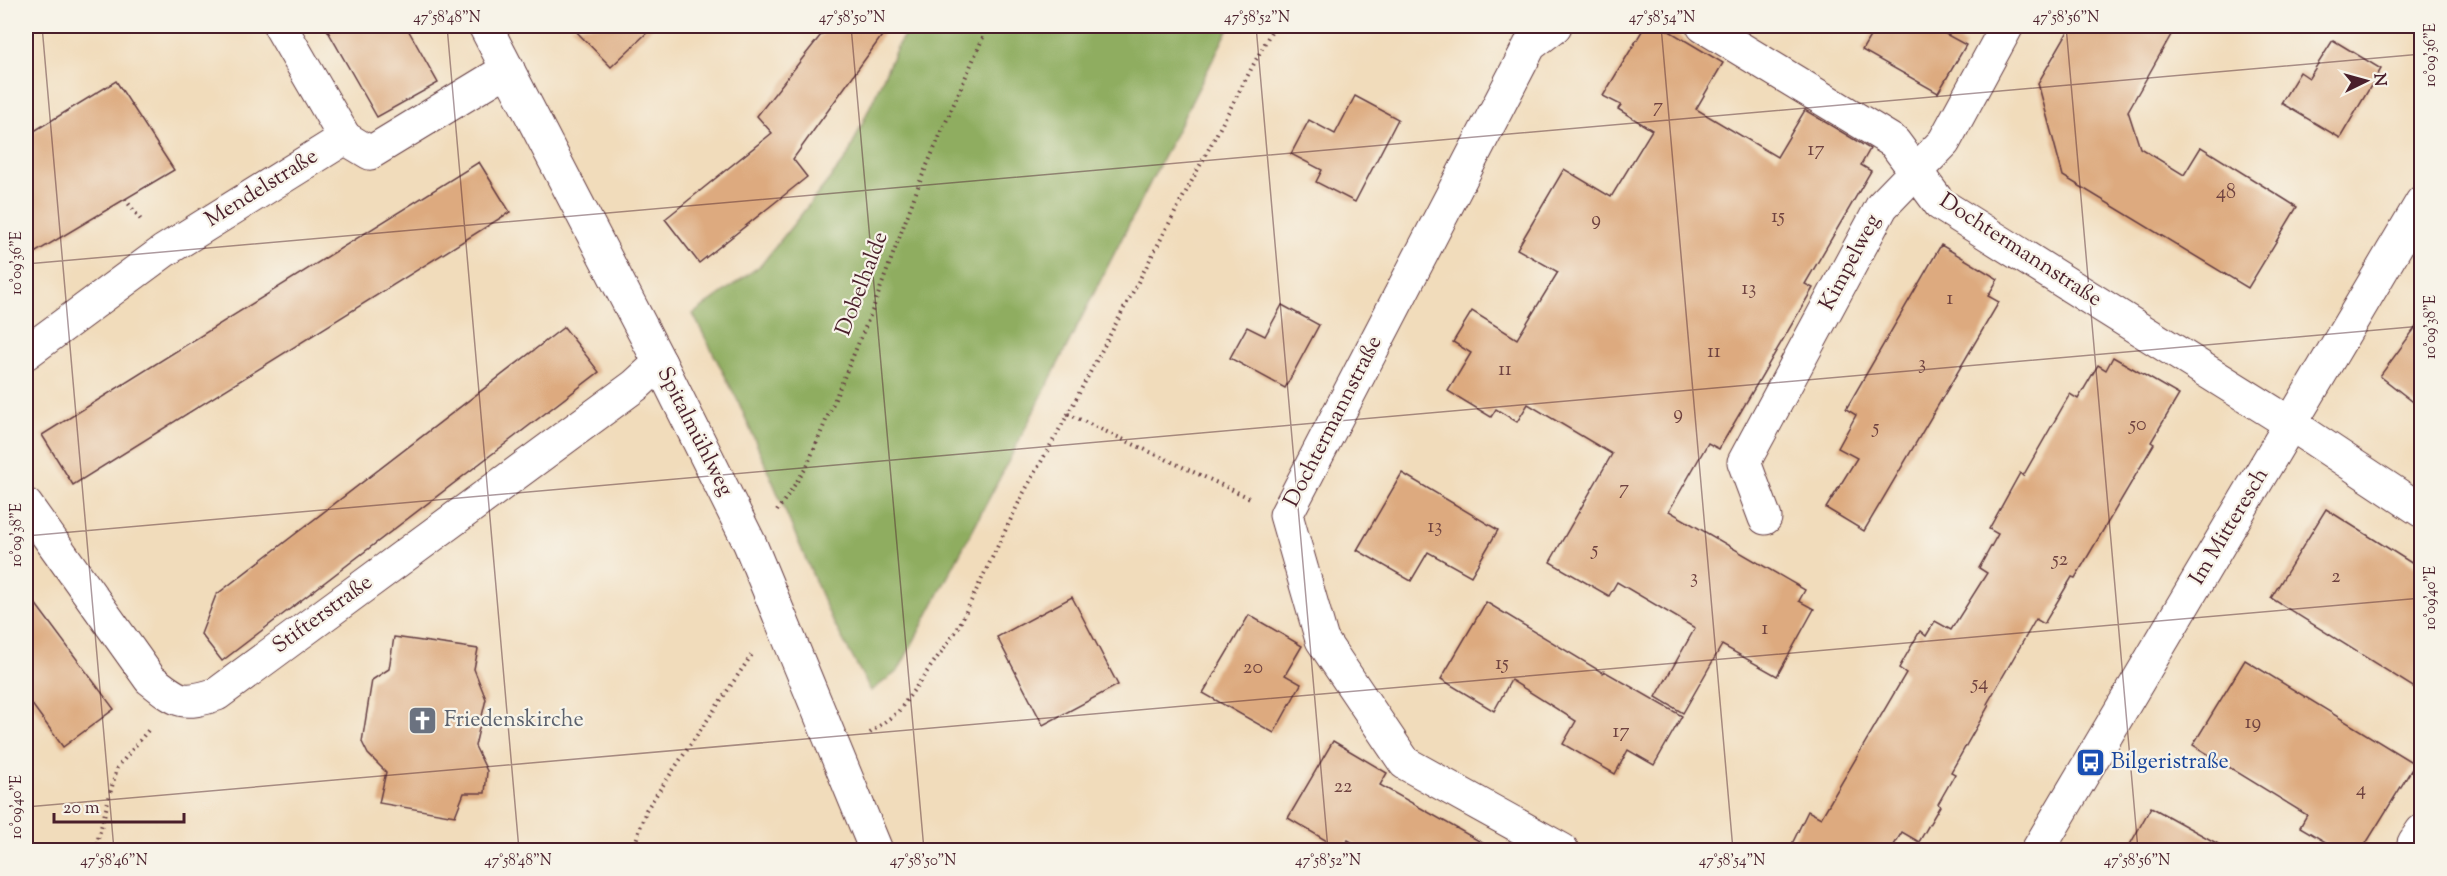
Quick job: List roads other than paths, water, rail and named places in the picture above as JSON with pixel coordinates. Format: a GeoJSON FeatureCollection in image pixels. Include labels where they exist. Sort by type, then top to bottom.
{"type":"FeatureCollection","features":[{"type":"Feature","properties":{"kind":"street"},"geometry":{"type":"LineString","coordinates":[[280,26],[345,138],[370,153],[508,69]]}},
{"type":"Feature","properties":{"kind":"street","name":"Spitalmühlweg"},"geometry":{"type":"LineString","coordinates":[[485,26],[660,363],[750,544],[876,850]]}},
{"type":"Feature","properties":{"kind":"street","name":"Dochtermannstraße"},"geometry":{"type":"LineString","coordinates":[[1555,26],[1530,45],[1286,515],[1322,640],[1405,763],[1562,850]]}},
{"type":"Feature","properties":{"kind":"street","name":"Dochtermannstraße"},"geometry":{"type":"LineString","coordinates":[[1703,26],[1893,142],[1940,204],[2291,424]]}},
{"type":"Feature","properties":{"kind":"street","name":"Kimpelweg"},"geometry":{"type":"LineString","coordinates":[[1765,518],[1744,462],[1882,206],[1944,142],[2007,26]]}},
{"type":"Feature","properties":{"kind":"street","name":"Mendelstraße"},"geometry":{"type":"LineString","coordinates":[[28,345],[164,251],[345,138]]}},
{"type":"Feature","properties":{"kind":"street","name":"Im Mitteresch"},"geometry":{"type":"LineString","coordinates":[[2038,850],[2421,202]]}},
{"type":"Feature","properties":{"kind":"street","name":"Stifterstraße"},"geometry":{"type":"LineString","coordinates":[[26,505],[150,679],[175,699],[193,702],[217,694],[636,385],[660,363]]}},
{"type":"Feature","properties":{"kind":"street"},"geometry":{"type":"LineString","coordinates":[[2291,424],[2421,511]]}},
{"type":"Feature","properties":{"kind":"street"},"geometry":{"type":"LineString","coordinates":[[2414,850],[2414,843],[2421,831]]}},
{"type":"Feature","properties":{"kind":"place","name":"Friedenskirche"},"geometry":{"type":"Point","coordinates":[423,721]}},
{"type":"Feature","properties":{"kind":"place","name":"Bilgeristraße"},"geometry":{"type":"Point","coordinates":[2090,763]}}]}
